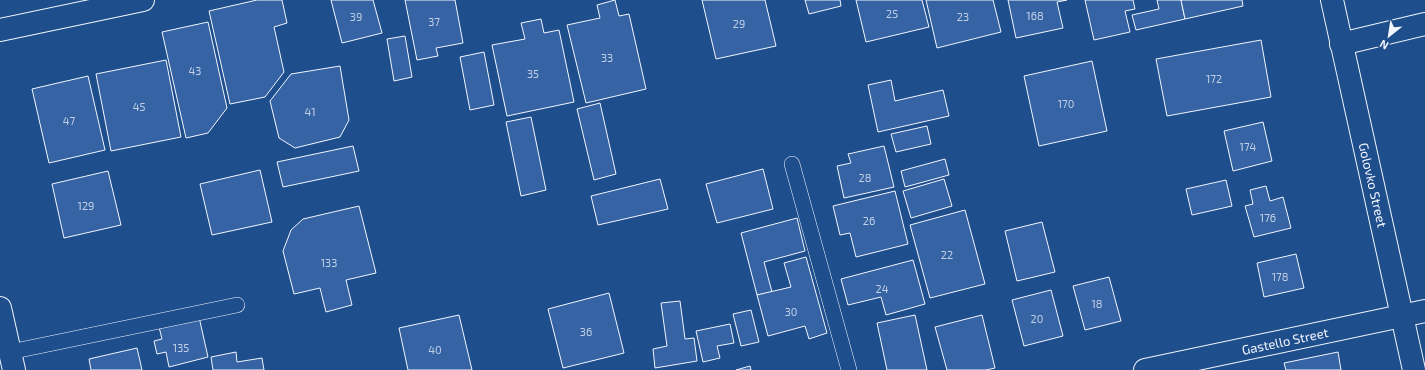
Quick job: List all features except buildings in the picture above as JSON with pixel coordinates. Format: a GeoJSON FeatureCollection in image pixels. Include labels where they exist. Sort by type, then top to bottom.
{"type":"FeatureCollection","features":[{"type":"Feature","properties":{"kind":"street"},"geometry":{"type":"LineString","coordinates":[[0,30],[143,0]]}},
{"type":"Feature","properties":{"kind":"street","name":"Golovko Street"},"geometry":{"type":"LineString","coordinates":[[1332,0],[1414,370]]}},
{"type":"Feature","properties":{"kind":"street"},"geometry":{"type":"LineString","coordinates":[[1341,44],[1425,24]]}},
{"type":"Feature","properties":{"kind":"street"},"geometry":{"type":"LineString","coordinates":[[0,308],[12,361]]}},
{"type":"Feature","properties":{"kind":"street","name":"Gastello Street"},"geometry":{"type":"LineString","coordinates":[[1145,370],[1425,311]]}},
{"type":"Feature","properties":{"kind":"lane"},"geometry":{"type":"LineString","coordinates":[[792,164],[849,370]]}},
{"type":"Feature","properties":{"kind":"lane"},"geometry":{"type":"LineString","coordinates":[[12,361],[236,305]]}}]}
